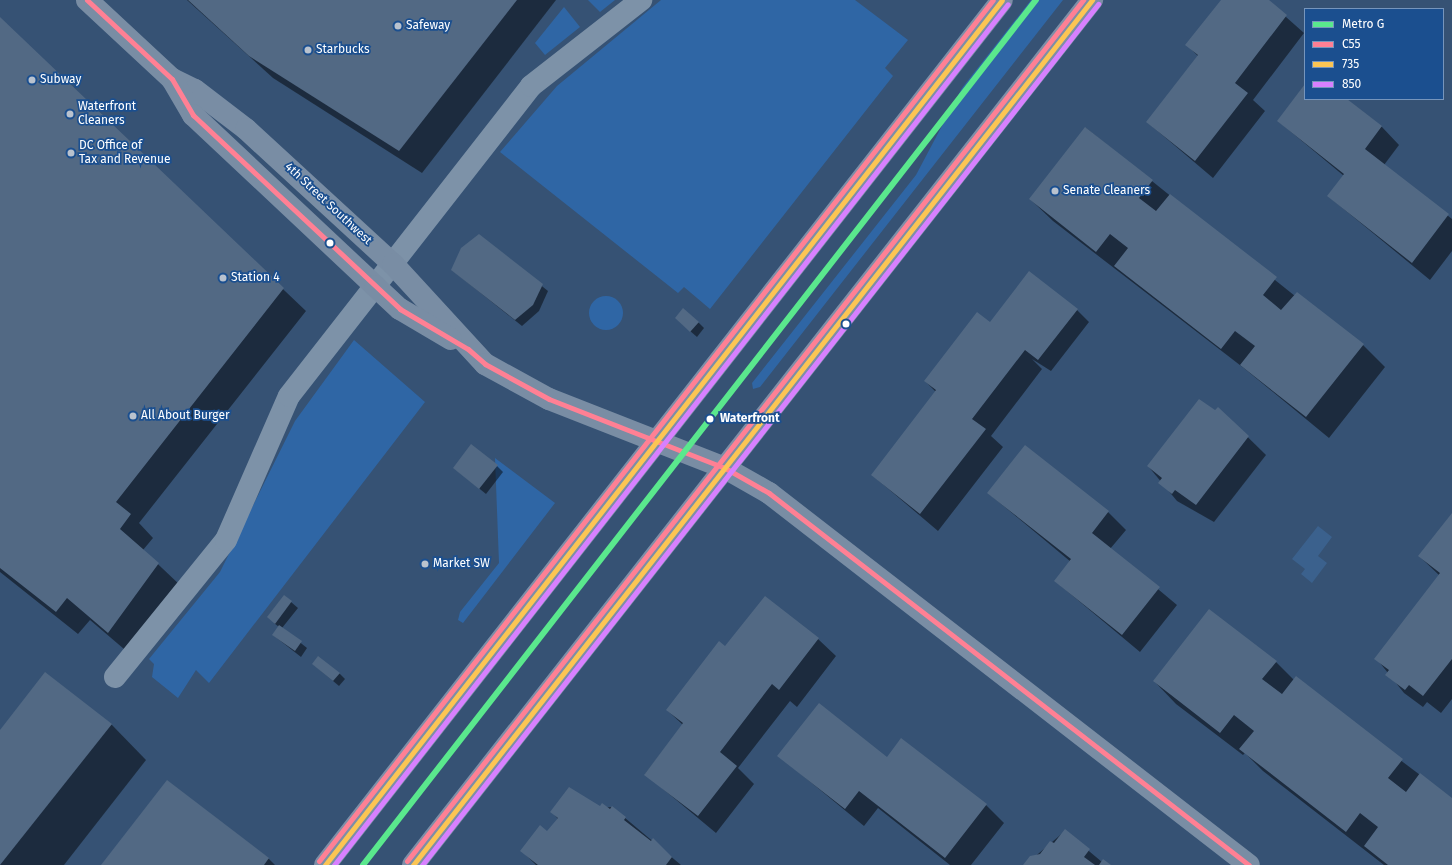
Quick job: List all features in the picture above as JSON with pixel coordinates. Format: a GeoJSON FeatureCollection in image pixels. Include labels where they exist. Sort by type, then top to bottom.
{"type":"FeatureCollection","features":[{"type":"Feature","properties":{"kind":"main road","name":"4th Street Southwest"},"geometry":{"type":"LineString","coordinates":[[87,0],[172,79],[193,115],[375,286],[400,308],[468,349]]}},
{"type":"Feature","properties":{"kind":"main road"},"geometry":{"type":"LineString","coordinates":[[325,865],[1002,0]]}},
{"type":"Feature","properties":{"kind":"main road"},"geometry":{"type":"LineString","coordinates":[[413,865],[1092,0]]}},
{"type":"Feature","properties":{"kind":"main road","name":"4th Street Southwest"},"geometry":{"type":"LineString","coordinates":[[172,79],[195,90],[246,129],[393,264],[468,349],[485,364],[548,399],[725,468],[769,493],[1249,865]]}},
{"type":"Feature","properties":{"kind":"street"},"geometry":{"type":"LineString","coordinates":[[115,677],[226,540],[289,396],[531,86],[641,0]]}},
{"type":"Feature","properties":{"kind":"shaded area"},"geometry":{"type":"Polygon","coordinates":[[[588,0],[615,0],[600,12],[588,0]]]}},
{"type":"Feature","properties":{"kind":"shaded area"},"geometry":{"type":"Polygon","coordinates":[[[661,0],[855,0],[908,40],[885,68],[893,76],[710,309],[684,287],[678,293],[500,152],[557,86],[661,0]]]}},
{"type":"Feature","properties":{"kind":"shaded area"},"geometry":{"type":"Polygon","coordinates":[[[1031,0],[1063,0],[760,387],[753,389],[752,383],[916,175],[962,88],[1031,0]]]}},
{"type":"Feature","properties":{"kind":"shaded area"},"geometry":{"type":"Polygon","coordinates":[[[564,7],[580,27],[545,55],[535,43],[564,7]]]}},
{"type":"Feature","properties":{"kind":"shaded area"},"geometry":{"type":"Polygon","coordinates":[[[606,296],[618,301],[623,313],[618,325],[606,330],[594,325],[589,313],[594,301],[606,296]]]}},
{"type":"Feature","properties":{"kind":"shaded area"},"geometry":{"type":"Polygon","coordinates":[[[354,340],[425,402],[209,683],[196,670],[178,698],[152,677],[154,664],[149,659],[220,572],[295,421],[354,340]]]}},
{"type":"Feature","properties":{"kind":"shaded area"},"geometry":{"type":"Polygon","coordinates":[[[495,458],[555,503],[463,623],[458,620],[460,612],[499,563],[495,458]]]}},
{"type":"Feature","properties":{"kind":"shaded area"},"geometry":{"type":"Polygon","coordinates":[[[1318,526],[1332,537],[1318,556],[1327,563],[1312,583],[1301,574],[1305,569],[1292,559],[1318,526]]]}},
{"type":"Feature","properties":{"kind":"building"},"geometry":{"type":"Polygon","coordinates":[[[188,0],[517,0],[399,151],[249,56],[188,0]]]}},
{"type":"Feature","properties":{"kind":"building"},"geometry":{"type":"Polygon","coordinates":[[[1221,0],[1269,0],[1287,15],[1235,83],[1248,93],[1195,161],[1146,122],[1198,55],[1185,45],[1221,0]]]}},
{"type":"Feature","properties":{"kind":"building","name":"DC Office of Tax and Revenue"},"geometry":{"type":"Polygon","coordinates":[[[0,17],[284,288],[116,502],[131,514],[120,529],[159,563],[108,633],[67,598],[56,612],[0,568],[0,17]]]}},
{"type":"Feature","properties":{"kind":"building"},"geometry":{"type":"Polygon","coordinates":[[[1304,85],[1304,100],[1348,100],[1382,126],[1365,149],[1449,214],[1412,263],[1327,196],[1344,174],[1277,121],[1304,85]]]}},
{"type":"Feature","properties":{"kind":"building"},"geometry":{"type":"Polygon","coordinates":[[[1085,127],[1153,180],[1139,198],[1156,211],[1170,194],[1277,277],[1263,295],[1281,310],[1297,292],[1364,344],[1306,417],[1240,365],[1255,346],[1235,331],[1221,349],[1114,266],[1128,248],[1110,234],[1096,252],[1029,199],[1085,127]]]}},
{"type":"Feature","properties":{"kind":"building"},"geometry":{"type":"Polygon","coordinates":[[[479,234],[543,284],[533,305],[515,320],[451,270],[461,248],[479,234]]]}},
{"type":"Feature","properties":{"kind":"building"},"geometry":{"type":"Polygon","coordinates":[[[1029,271],[1078,309],[1038,360],[1025,350],[972,419],[986,429],[920,514],[871,475],[936,390],[924,381],[977,312],[990,322],[1029,271]]]}},
{"type":"Feature","properties":{"kind":"building"},"geometry":{"type":"Polygon","coordinates":[[[683,308],[699,322],[690,332],[675,318],[683,308]]]}},
{"type":"Feature","properties":{"kind":"building"},"geometry":{"type":"Polygon","coordinates":[[[1199,399],[1215,410],[1218,407],[1249,436],[1196,505],[1175,490],[1172,494],[1158,483],[1162,478],[1147,466],[1199,399]]]}},
{"type":"Feature","properties":{"kind":"building"},"geometry":{"type":"Polygon","coordinates":[[[471,444],[498,465],[479,489],[453,468],[471,444]]]}},
{"type":"Feature","properties":{"kind":"building"},"geometry":{"type":"Polygon","coordinates":[[[1025,445],[1109,511],[1092,533],[1160,587],[1122,635],[1054,581],[1071,559],[987,493],[1025,445]]]}},
{"type":"Feature","properties":{"kind":"building"},"geometry":{"type":"Polygon","coordinates":[[[1452,513],[1452,659],[1423,696],[1409,685],[1405,690],[1385,675],[1389,670],[1374,659],[1440,573],[1418,556],[1452,513]]]}},
{"type":"Feature","properties":{"kind":"building"},"geometry":{"type":"Polygon","coordinates":[[[284,595],[292,601],[275,624],[267,617],[284,595]]]}},
{"type":"Feature","properties":{"kind":"building"},"geometry":{"type":"Polygon","coordinates":[[[765,596],[819,638],[779,690],[772,684],[720,752],[737,766],[698,816],[644,775],[683,723],[666,710],[719,641],[725,646],[765,596]]]}},
{"type":"Feature","properties":{"kind":"building"},"geometry":{"type":"Polygon","coordinates":[[[1209,609],[1277,661],[1262,679],[1282,694],[1296,676],[1403,759],[1388,778],[1406,792],[1420,773],[1452,798],[1452,865],[1388,865],[1364,846],[1378,827],[1360,813],[1346,832],[1239,749],[1254,731],[1234,715],[1220,733],[1153,681],[1209,609]]]}},
{"type":"Feature","properties":{"kind":"building"},"geometry":{"type":"Polygon","coordinates":[[[279,625],[302,641],[295,651],[272,635],[279,625]]]}},
{"type":"Feature","properties":{"kind":"building"},"geometry":{"type":"Polygon","coordinates":[[[318,656],[340,673],[333,681],[312,664],[318,656]]]}},
{"type":"Feature","properties":{"kind":"building"},"geometry":{"type":"Polygon","coordinates":[[[45,672],[112,724],[0,865],[0,730],[45,672]]]}},
{"type":"Feature","properties":{"kind":"building"},"geometry":{"type":"Polygon","coordinates":[[[819,703],[887,757],[901,738],[987,804],[945,858],[859,791],[845,809],[777,756],[819,703]]]}},
{"type":"Feature","properties":{"kind":"building"},"geometry":{"type":"Polygon","coordinates":[[[167,780],[269,858],[264,865],[101,865],[167,780]]]}},
{"type":"Feature","properties":{"kind":"building"},"geometry":{"type":"Polygon","coordinates":[[[569,787],[600,806],[602,803],[610,809],[612,806],[626,817],[624,820],[651,841],[653,838],[672,857],[666,865],[538,865],[520,851],[540,825],[547,831],[558,818],[550,812],[569,787]]]}},
{"type":"Feature","properties":{"kind":"building"},"geometry":{"type":"Polygon","coordinates":[[[1065,829],[1090,849],[1084,857],[1095,865],[1023,865],[1030,856],[1040,854],[1050,841],[1054,843],[1065,829]]]}},
{"type":"Feature","properties":{"kind":"building"},"geometry":{"type":"Polygon","coordinates":[[[1103,859],[1111,865],[1099,865],[1103,859]]]}},
{"type":"Feature","properties":{"kind":"metro line","name":"G"},"geometry":{"type":"LineString","coordinates":[[363,865],[1036,0]]}},
{"type":"Feature","properties":{"kind":"transit line","name":"C55"},"geometry":{"type":"LineString","coordinates":[[87,0],[172,79],[193,115],[400,309],[468,349],[485,364],[549,399],[725,468],[769,493],[1249,865]]}},
{"type":"Feature","properties":{"kind":"transit line"},"geometry":{"type":"LineString","coordinates":[[319,861],[993,0]]}},
{"type":"Feature","properties":{"kind":"transit line","name":"735"},"geometry":{"type":"LineString","coordinates":[[325,865],[1002,0]]}},
{"type":"Feature","properties":{"kind":"transit line"},"geometry":{"type":"LineString","coordinates":[[407,861],[1083,0]]}},
{"type":"Feature","properties":{"kind":"transit line","name":"735"},"geometry":{"type":"LineString","coordinates":[[413,865],[1092,0]]}},
{"type":"Feature","properties":{"kind":"transit line","name":"850"},"geometry":{"type":"LineString","coordinates":[[334,865],[1008,4]]}},
{"type":"Feature","properties":{"kind":"transit line","name":"850"},"geometry":{"type":"LineString","coordinates":[[422,865],[1098,4]]}},
{"type":"Feature","properties":{"kind":"place","name":"Safeway"},"geometry":{"type":"Point","coordinates":[398,26]}},
{"type":"Feature","properties":{"kind":"place","name":"Starbucks"},"geometry":{"type":"Point","coordinates":[308,50]}},
{"type":"Feature","properties":{"kind":"place","name":"Subway"},"geometry":{"type":"Point","coordinates":[32,80]}},
{"type":"Feature","properties":{"kind":"place","name":"Waterfront Cleaners"},"geometry":{"type":"Point","coordinates":[70,114]}},
{"type":"Feature","properties":{"kind":"place","name":"DC Office of Tax and Revenue"},"geometry":{"type":"Point","coordinates":[71,153]}},
{"type":"Feature","properties":{"kind":"place","name":"Senate Cleaners"},"geometry":{"type":"Point","coordinates":[1055,191]}},
{"type":"Feature","properties":{"kind":"place","name":"Station 4"},"geometry":{"type":"Point","coordinates":[223,278]}},
{"type":"Feature","properties":{"kind":"place","name":"All About Burger"},"geometry":{"type":"Point","coordinates":[133,416]}},
{"type":"Feature","properties":{"kind":"place","name":"Waterfront"},"geometry":{"type":"Point","coordinates":[710,419]}},
{"type":"Feature","properties":{"kind":"place","name":"Market SW"},"geometry":{"type":"Point","coordinates":[425,564]}}]}
